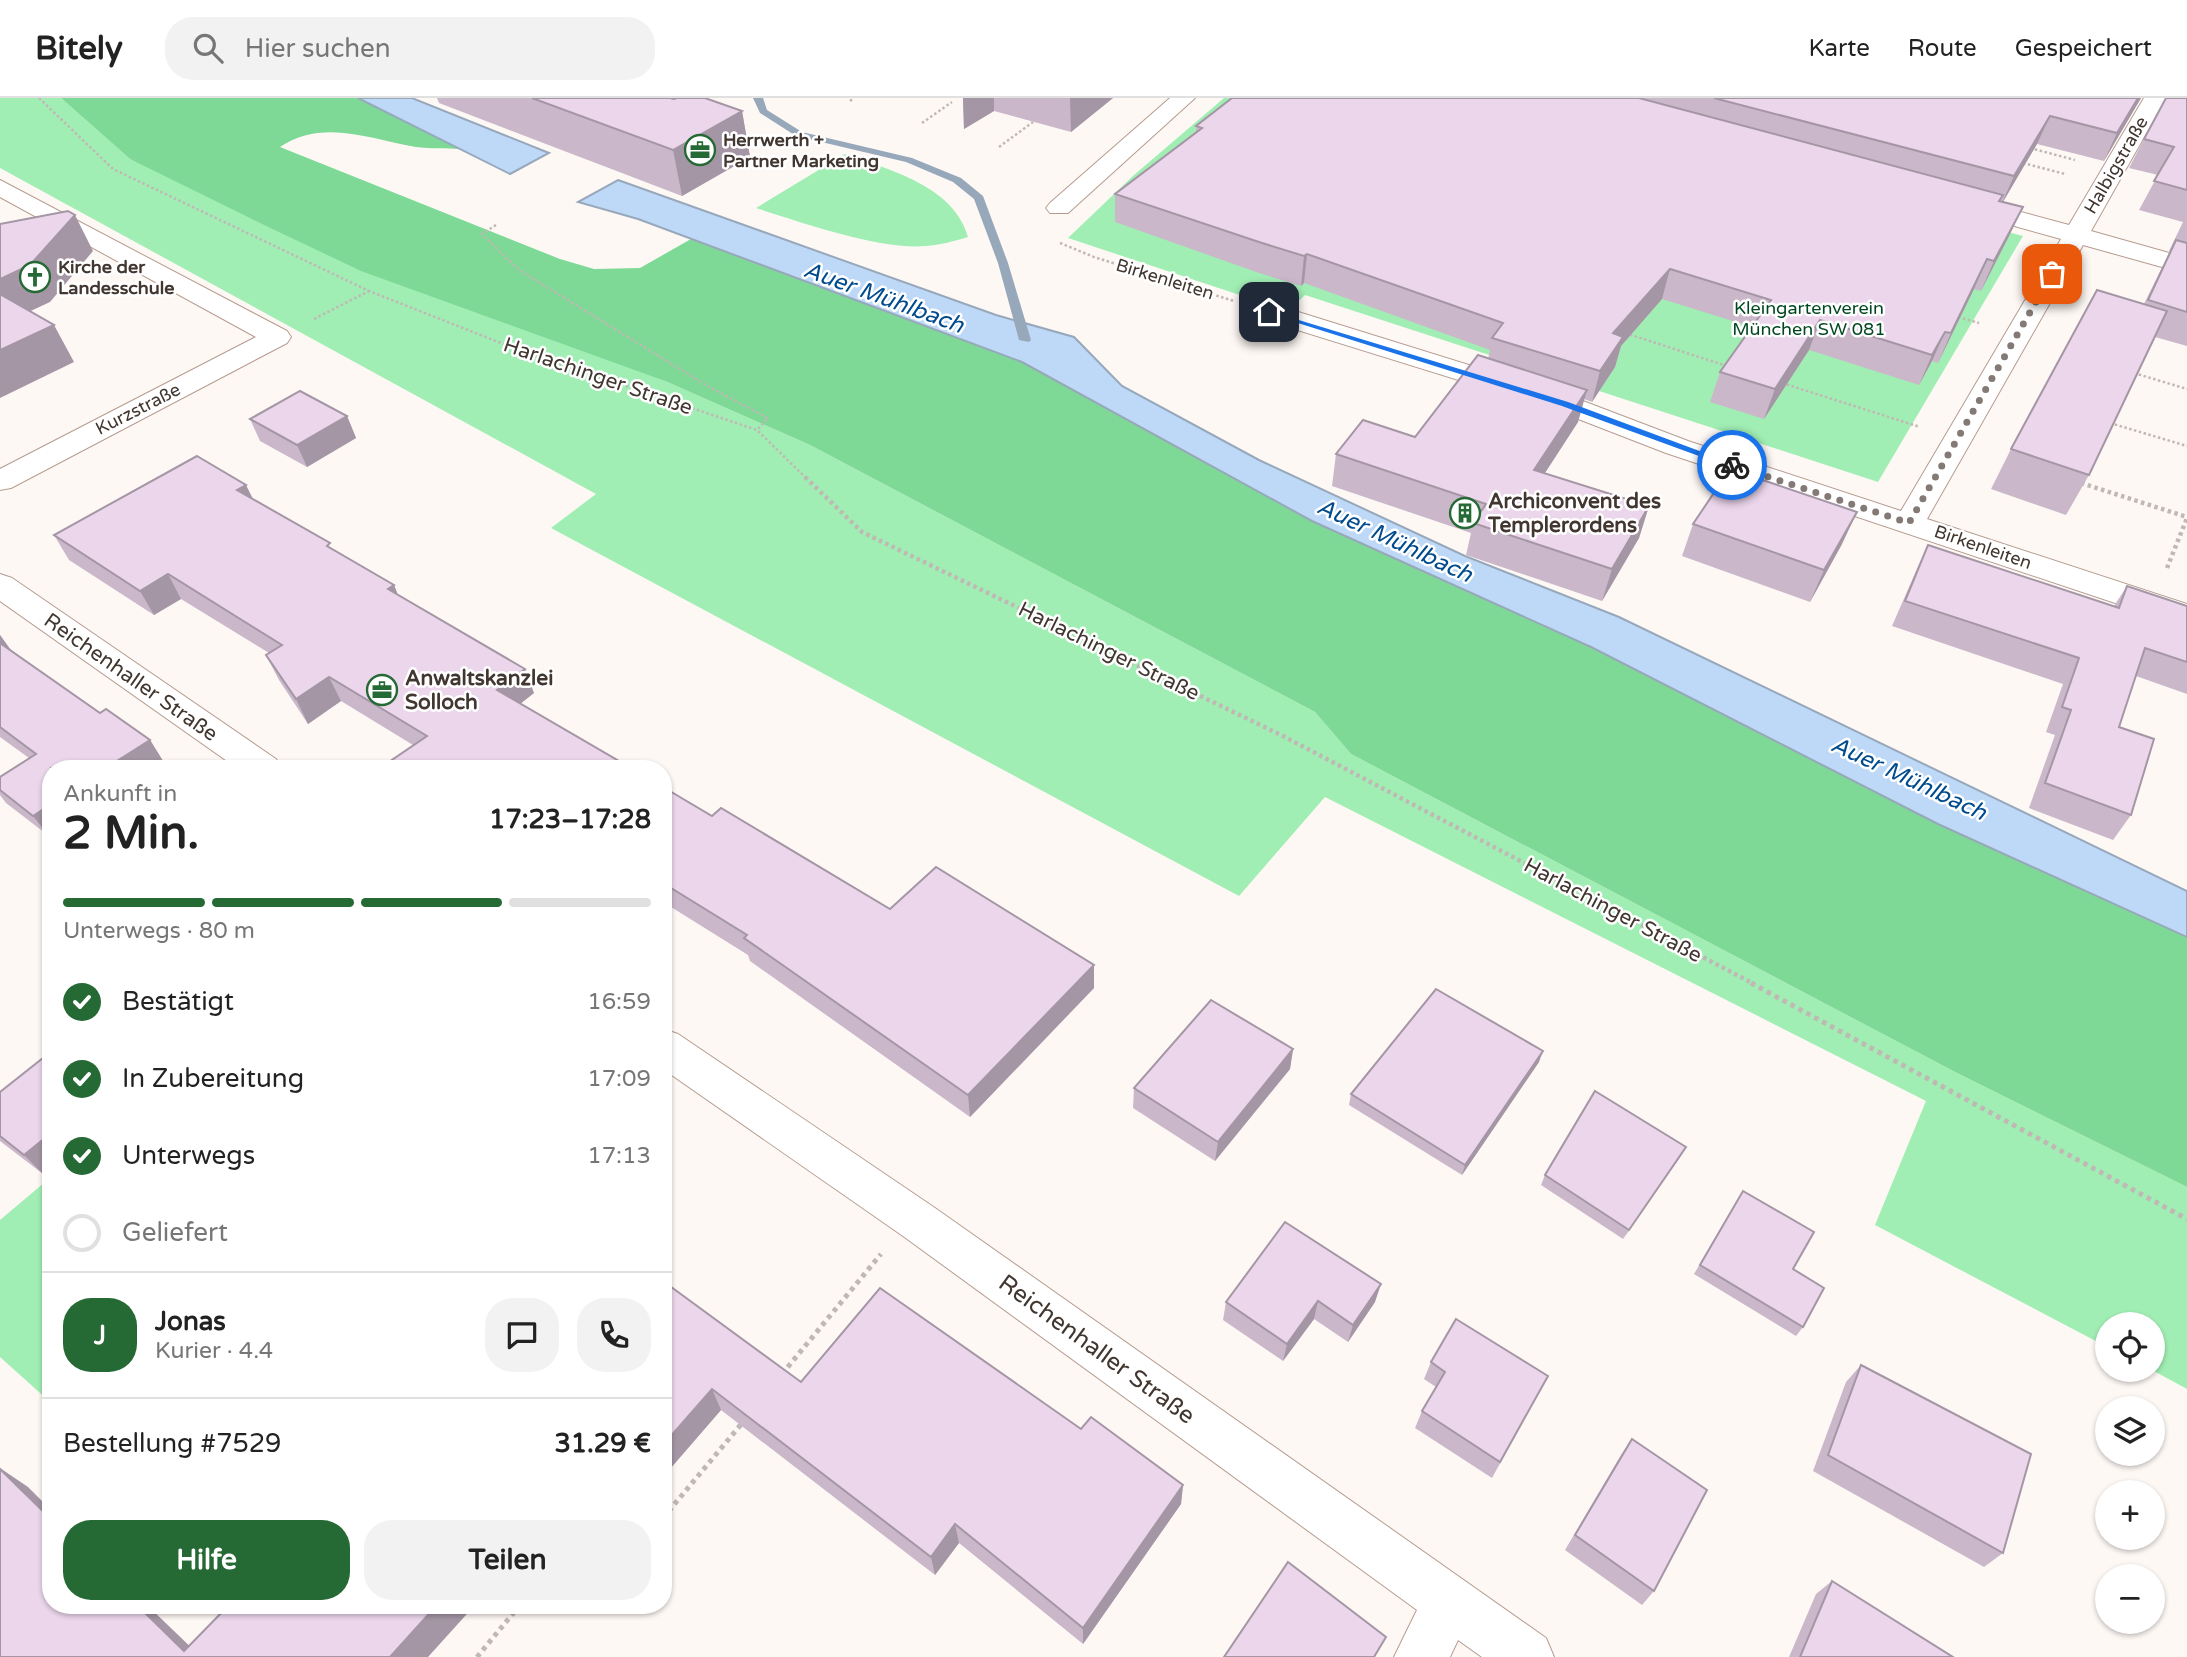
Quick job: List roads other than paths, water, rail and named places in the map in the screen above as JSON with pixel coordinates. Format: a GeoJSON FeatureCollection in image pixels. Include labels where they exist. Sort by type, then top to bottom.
{"type":"FeatureCollection","features":[{"type":"Feature","properties":{"kind":"street","name":"Halbigstraße"},"geometry":{"type":"LineString","coordinates":[[1909,523],[2155,98]]}},
{"type":"Feature","properties":{"kind":"street"},"geometry":{"type":"LineString","coordinates":[[1059,208],[1172,100]]}},
{"type":"Feature","properties":{"kind":"street","name":"Kurzstraße"},"geometry":{"type":"LineString","coordinates":[[0,187],[277,337],[0,481]]}},
{"type":"Feature","properties":{"kind":"street"},"geometry":{"type":"LineString","coordinates":[[1944,199],[2187,265]]}},
{"type":"Feature","properties":{"kind":"street","name":"Birkenleiten"},"geometry":{"type":"LineString","coordinates":[[1269,312],[1565,404],[1677,447],[2187,615]]}},
{"type":"Feature","properties":{"kind":"street","name":"Reichenhaller Straße"},"geometry":{"type":"LineString","coordinates":[[0,585],[252,760]]}},
{"type":"Feature","properties":{"kind":"street","name":"Reichenhaller Straße"},"geometry":{"type":"LineString","coordinates":[[672,1052],[911,1216],[1527,1657]]}},
{"type":"Feature","properties":{"kind":"street"},"geometry":{"type":"LineString","coordinates":[[1421,1657],[1449,1603]]}},
{"type":"Feature","properties":{"kind":"water"},"geometry":{"type":"Polygon","coordinates":[[[358,98],[412,98],[549,153],[510,174],[358,98]]]}},
{"type":"Feature","properties":{"kind":"water","name":"Auer Mühlbach"},"geometry":{"type":"Polygon","coordinates":[[[618,180],[996,315],[1074,337],[1122,386],[1259,460],[1465,556],[1619,617],[2187,891],[2187,937],[1938,824],[1591,647],[1312,521],[1022,362],[638,219],[578,202],[618,180]]]}},
{"type":"Feature","properties":{"kind":"waterway"},"geometry":{"type":"LineString","coordinates":[[758,98],[763,111],[799,134],[909,160],[957,180],[979,198],[1003,263],[1025,340]]}},
{"type":"Feature","properties":{"kind":"place","name":"Herrwerth + Partner Marketing"},"geometry":{"type":"Point","coordinates":[700,150]}},
{"type":"Feature","properties":{"kind":"place","name":"Kirche der Landesschule"},"geometry":{"type":"Point","coordinates":[35,277]}},
{"type":"Feature","properties":{"kind":"place","name":"Archiconvent des Templerordens"},"geometry":{"type":"Point","coordinates":[1465,513]}},
{"type":"Feature","properties":{"kind":"place","name":"Anwaltskanzlei Solloch"},"geometry":{"type":"Point","coordinates":[382,690]}},
{"type":"Feature","properties":{"kind":"park label","name":"Kleingartenverein München SW 081"},"geometry":{"type":"Point","coordinates":[1809,318]}}]}
